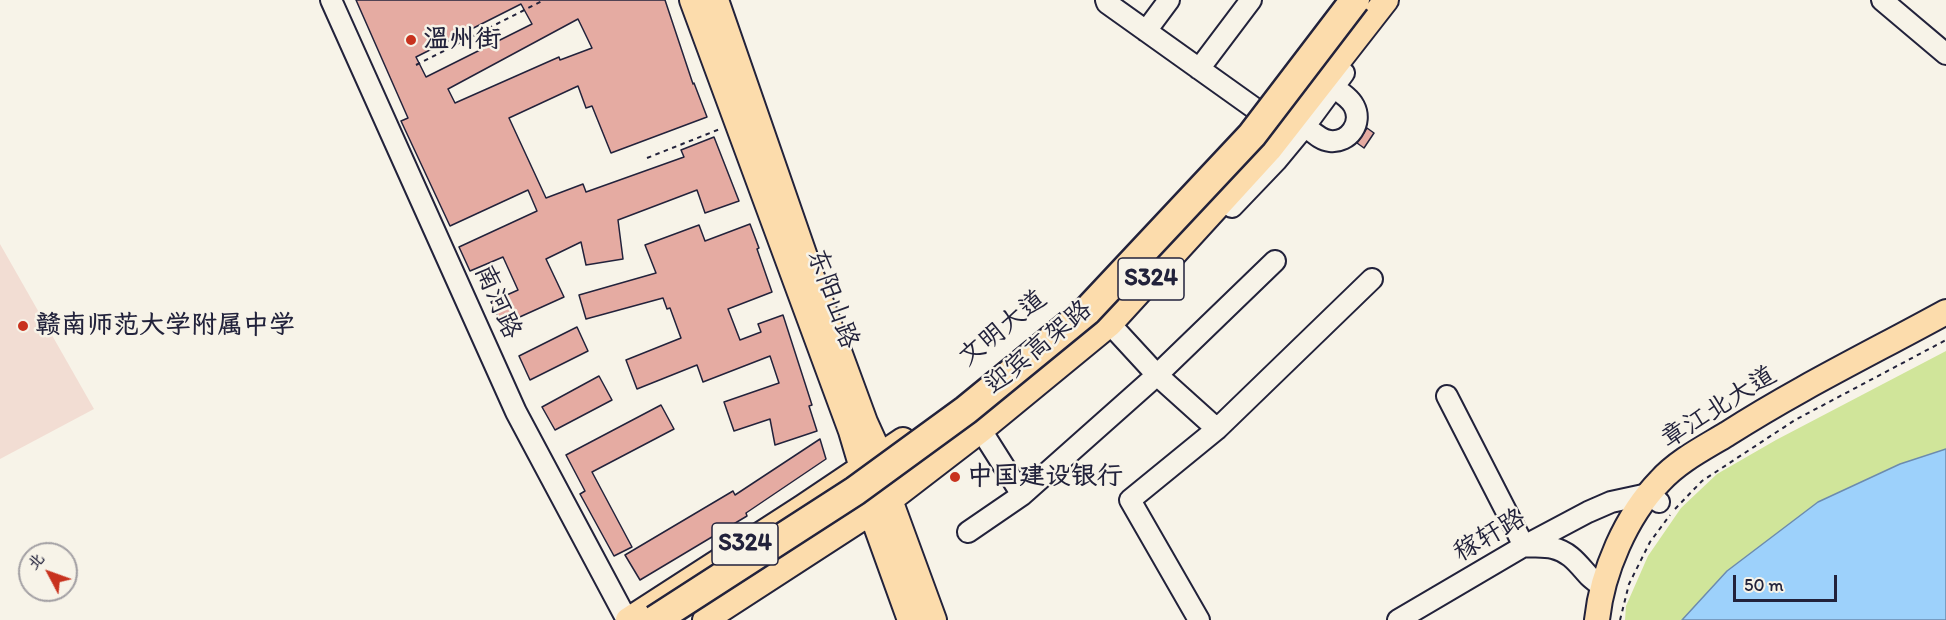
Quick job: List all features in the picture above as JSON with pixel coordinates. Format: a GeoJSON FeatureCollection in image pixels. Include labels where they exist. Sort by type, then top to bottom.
{"type":"FeatureCollection","features":[{"type":"Feature","properties":{"kind":"highway","name":"迎宾高架路"},"geometry":{"type":"LineString","coordinates":[[655,620],[855,491],[966,410],[1087,311],[1252,135],[1355,0]]}},
{"type":"Feature","properties":{"kind":"highway","name":"迎宾高架路"},"geometry":{"type":"LineString","coordinates":[[685,620],[864,503],[975,423],[1097,323],[1262,142],[1373,0]]}},
{"type":"Feature","properties":{"kind":"main road","name":"东阳山路"},"geometry":{"type":"LineString","coordinates":[[692,0],[851,431],[871,462]]}},
{"type":"Feature","properties":{"kind":"main road","name":"东阳山路"},"geometry":{"type":"LineString","coordinates":[[716,0],[865,422],[880,506],[910,620]]}},
{"type":"Feature","properties":{"kind":"main road","name":"文明大道"},"geometry":{"type":"LineString","coordinates":[[628,620],[959,402],[1082,302],[1243,128],[1339,0]]}},
{"type":"Feature","properties":{"kind":"main road","name":"S324"},"geometry":{"type":"LineString","coordinates":[[705,620],[880,506],[983,434],[1113,327],[1269,150],[1386,0]]}},
{"type":"Feature","properties":{"kind":"main road","name":"章江北大道"},"geometry":{"type":"LineString","coordinates":[[1606,620],[1617,580],[1632,544],[1650,513],[1661,480],[1684,460],[1751,419],[1946,312]]}},
{"type":"Feature","properties":{"kind":"main road","name":"章江北大道"},"geometry":{"type":"LineString","coordinates":[[1597,620],[1604,588],[1619,542],[1639,506],[1671,488],[1758,431],[1946,324]]}},
{"type":"Feature","properties":{"kind":"main road","name":"东阳山路"},"geometry":{"type":"LineString","coordinates":[[880,506],[934,620]]}},
{"type":"Feature","properties":{"kind":"street","name":"南河路"},"geometry":{"type":"LineString","coordinates":[[330,0],[516,412],[628,620]]}},
{"type":"Feature","properties":{"kind":"street"},"geometry":{"type":"LineString","coordinates":[[1106,0],[1107,3],[1257,110]]}},
{"type":"Feature","properties":{"kind":"street"},"geometry":{"type":"LineString","coordinates":[[1146,31],[1169,0]]}},
{"type":"Feature","properties":{"kind":"street"},"geometry":{"type":"LineString","coordinates":[[1199,69],[1251,0]]}},
{"type":"Feature","properties":{"kind":"street"},"geometry":{"type":"LineString","coordinates":[[1217,429],[1157,375],[1113,327],[1276,160],[1305,126],[1399,0]]}},
{"type":"Feature","properties":{"kind":"street"},"geometry":{"type":"LineString","coordinates":[[1882,0],[1946,54]]}},
{"type":"Feature","properties":{"kind":"street"},"geometry":{"type":"LineString","coordinates":[[1305,126],[1318,136],[1330,141],[1344,139],[1354,130],[1357,118],[1354,106],[1333,87]]}},
{"type":"Feature","properties":{"kind":"street"},"geometry":{"type":"LineString","coordinates":[[968,532],[1022,495],[1157,375],[1275,261]]}},
{"type":"Feature","properties":{"kind":"street"},"geometry":{"type":"LineString","coordinates":[[1198,620],[1130,500],[1217,429],[1372,279]]}},
{"type":"Feature","properties":{"kind":"street"},"geometry":{"type":"LineString","coordinates":[[1447,396],[1524,546],[1562,550],[1604,588]]}},
{"type":"Feature","properties":{"kind":"street"},"geometry":{"type":"LineString","coordinates":[[983,434],[1022,495]]}},
{"type":"Feature","properties":{"kind":"street","name":"稼轩路"},"geometry":{"type":"LineString","coordinates":[[1398,620],[1524,546],[1611,502],[1654,498]]}},
{"type":"Feature","properties":{"kind":"path"},"geometry":{"type":"LineString","coordinates":[[416,65],[544,0]]}},
{"type":"Feature","properties":{"kind":"path"},"geometry":{"type":"LineString","coordinates":[[647,158],[737,122]]}},
{"type":"Feature","properties":{"kind":"path"},"geometry":{"type":"LineString","coordinates":[[1620,620],[1629,584],[1650,542],[1676,508],[1702,481],[1795,420],[1946,340]]}},
{"type":"Feature","properties":{"kind":"shaded area","name":"赣南师范大学附属中学"},"geometry":{"type":"Polygon","coordinates":[[[0,244],[94,409],[0,459],[0,244]]]}},
{"type":"Feature","properties":{"kind":"green space"},"geometry":{"type":"Polygon","coordinates":[[[1946,351],[1946,449],[1900,464],[1727,571],[1682,620],[1625,620],[1626,606],[1648,556],[1681,508],[1717,474],[1776,440],[1946,351]]]}},
{"type":"Feature","properties":{"kind":"water"},"geometry":{"type":"Polygon","coordinates":[[[1946,449],[1946,620],[1682,620],[1727,571],[1818,502],[1900,464],[1946,449]]]}},
{"type":"Feature","properties":{"kind":"building"},"geometry":{"type":"Polygon","coordinates":[[[356,0],[665,0],[693,84],[707,117],[611,153],[592,106],[586,108],[578,86],[509,118],[546,198],[583,184],[586,192],[684,157],[681,150],[714,137],[739,201],[705,213],[697,190],[618,220],[623,259],[586,265],[581,242],[546,259],[564,297],[502,325],[491,302],[518,290],[503,257],[470,271],[459,247],[537,211],[528,190],[450,226],[401,121],[408,118],[356,0]],[[521,4],[416,57],[426,77],[532,24],[521,4]],[[578,19],[448,89],[455,103],[559,57],[560,60],[592,48],[578,19]]]}},
{"type":"Feature","properties":{"kind":"building"},"geometry":{"type":"Polygon","coordinates":[[[1367,128],[1374,133],[1364,148],[1357,143],[1367,128]]]}},
{"type":"Feature","properties":{"kind":"building"},"geometry":{"type":"Polygon","coordinates":[[[750,224],[772,292],[728,309],[740,340],[761,332],[758,324],[783,315],[812,405],[809,406],[817,431],[775,445],[770,419],[734,431],[724,402],[779,383],[770,356],[703,382],[697,365],[637,389],[626,360],[681,338],[670,308],[667,309],[663,298],[586,319],[579,295],[656,273],[645,245],[699,225],[705,241],[750,224]]]}},
{"type":"Feature","properties":{"kind":"building"},"geometry":{"type":"Polygon","coordinates":[[[577,327],[588,351],[530,380],[519,356],[577,327]]]}},
{"type":"Feature","properties":{"kind":"building"},"geometry":{"type":"Polygon","coordinates":[[[599,376],[612,400],[555,430],[542,407],[599,376]]]}},
{"type":"Feature","properties":{"kind":"building"},"geometry":{"type":"Polygon","coordinates":[[[661,405],[674,429],[592,472],[632,547],[614,556],[580,494],[585,491],[566,455],[661,405]]]}},
{"type":"Feature","properties":{"kind":"building"},"geometry":{"type":"Polygon","coordinates":[[[820,439],[826,459],[746,513],[747,516],[640,580],[625,555],[733,491],[735,495],[820,439]]]}},
{"type":"Feature","properties":{"kind":"place","name":"温州街"},"geometry":{"type":"Point","coordinates":[411,40]}},
{"type":"Feature","properties":{"kind":"place","name":"赣南师范大学附属中学"},"geometry":{"type":"Point","coordinates":[23,326]}},
{"type":"Feature","properties":{"kind":"place","name":"中国建设银行"},"geometry":{"type":"Point","coordinates":[955,477]}}]}
